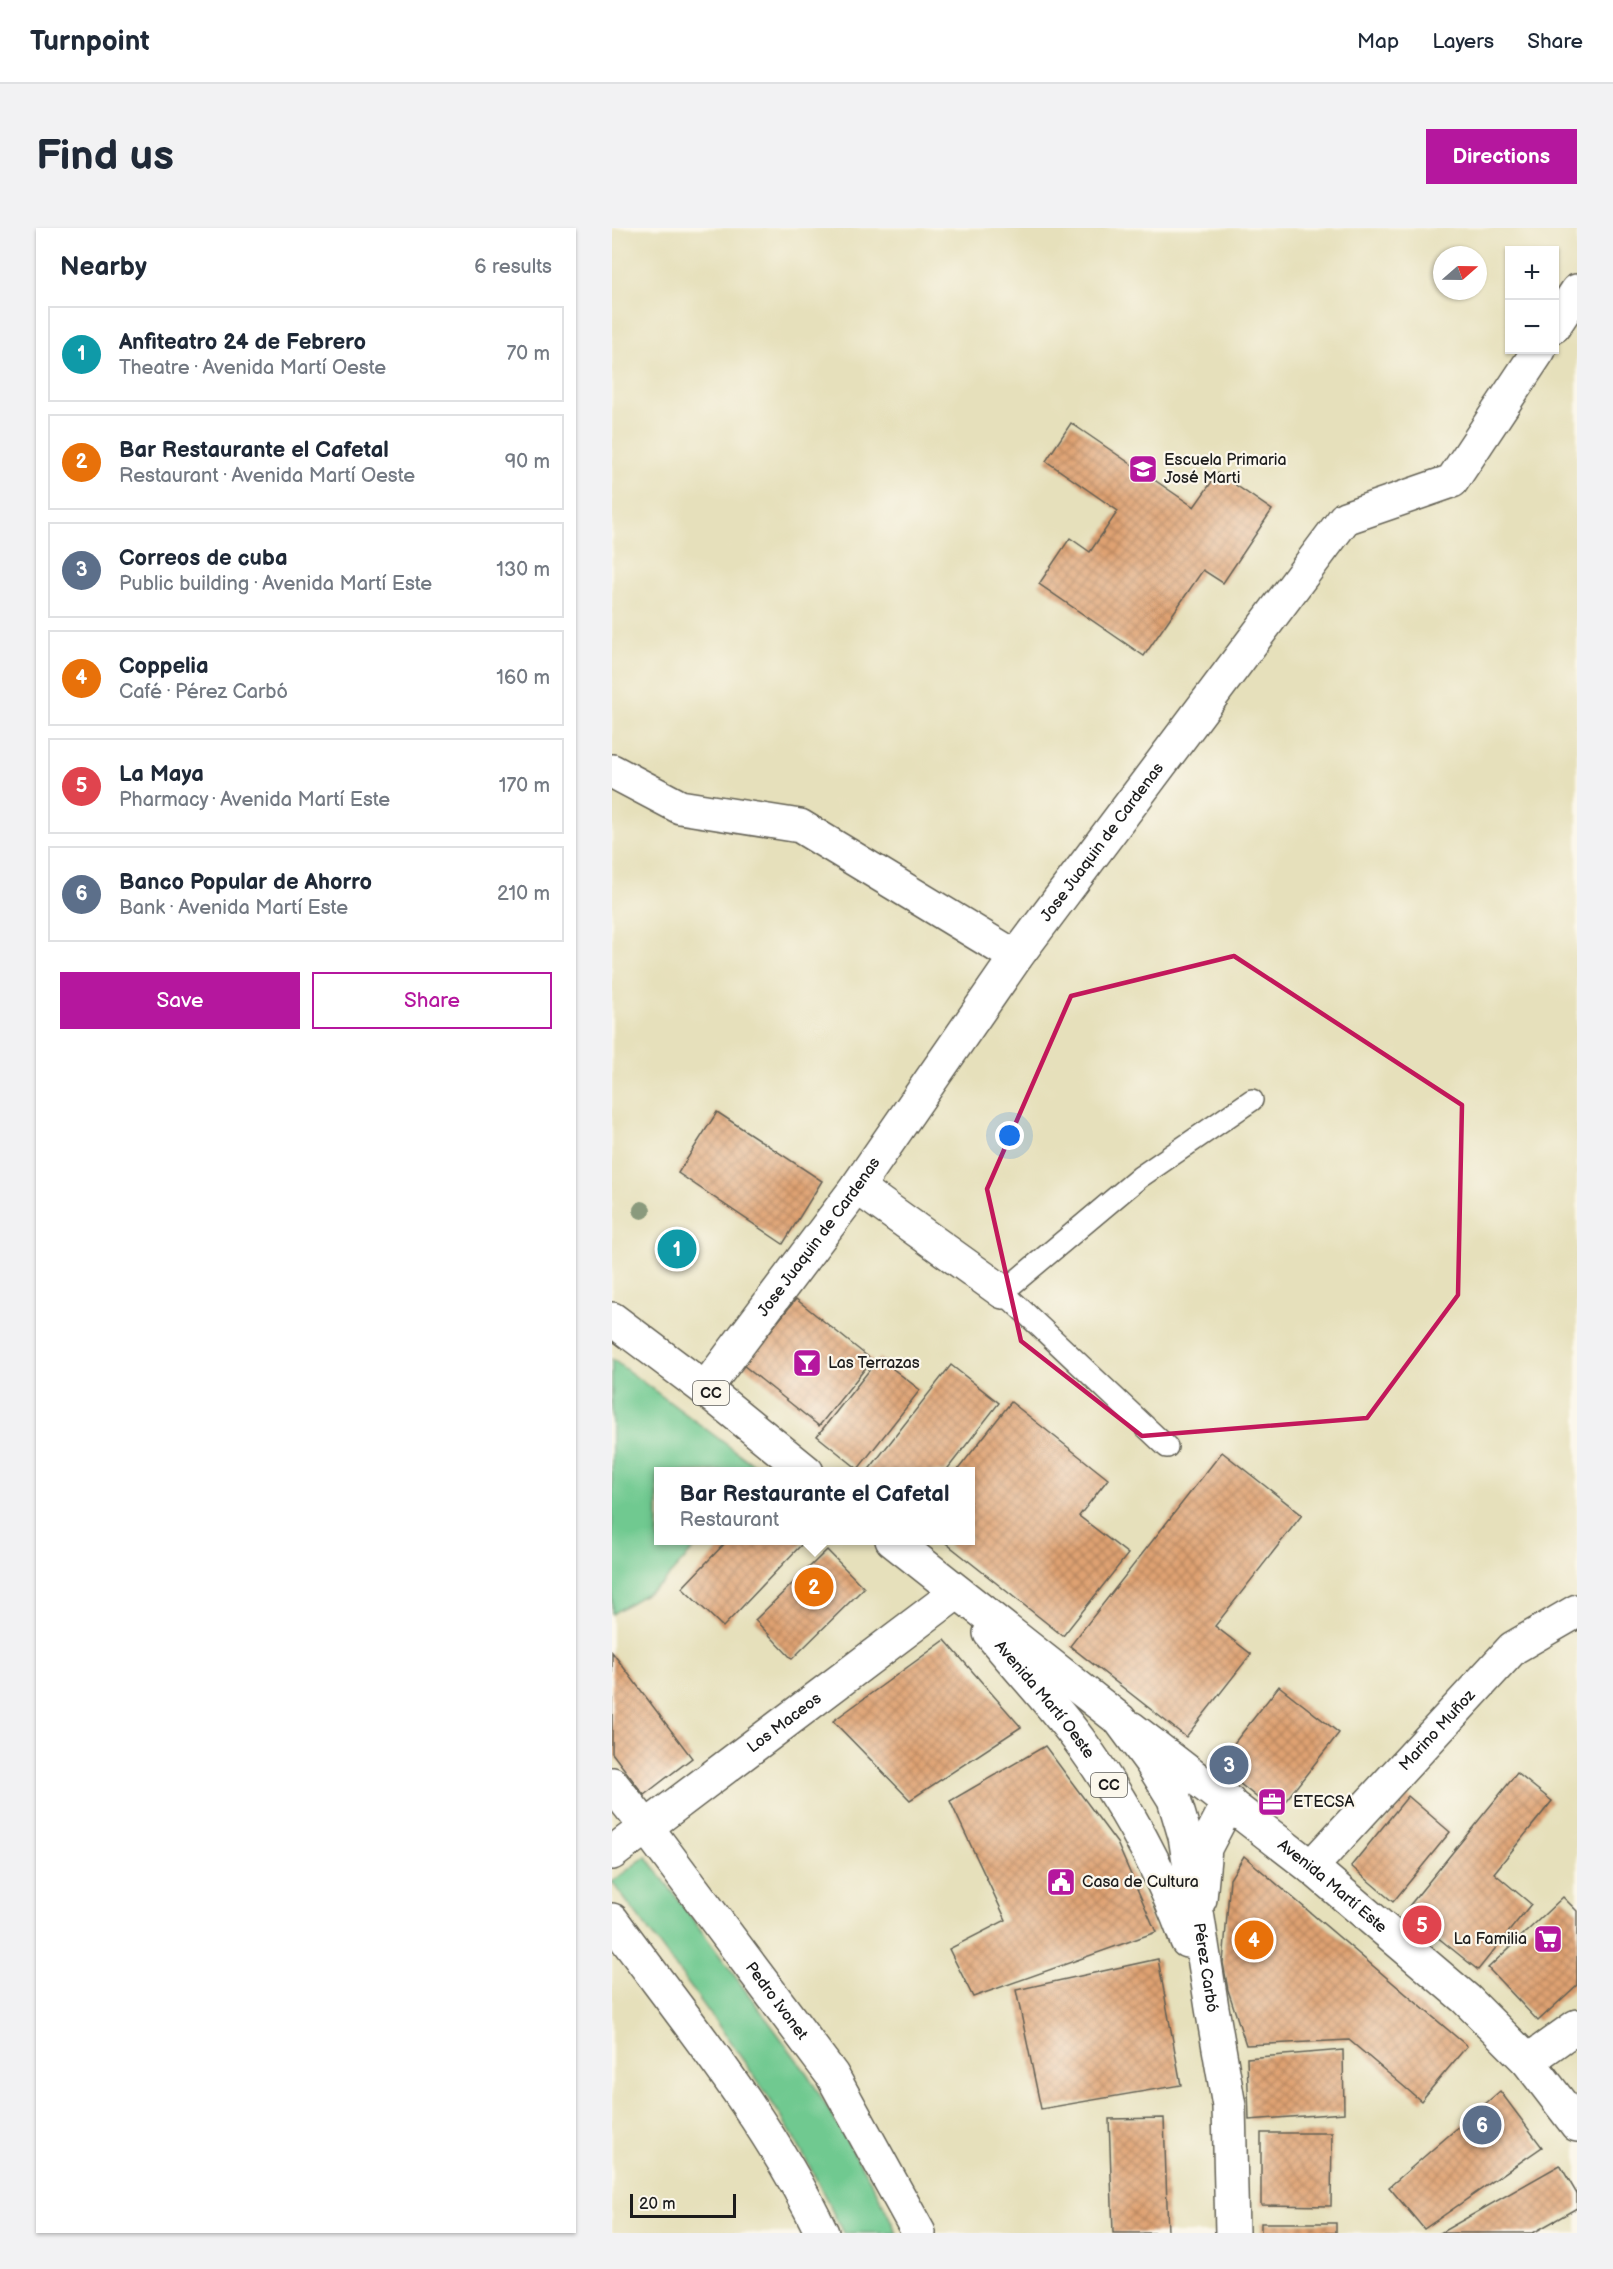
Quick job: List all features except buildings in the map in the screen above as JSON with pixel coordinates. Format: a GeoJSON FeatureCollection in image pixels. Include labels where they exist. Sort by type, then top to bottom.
{"type":"FeatureCollection","features":[{"type":"Feature","properties":{"kind":"main road"},"geometry":{"type":"LineString","coordinates":[[1559,318],[1577,291]]}},
{"type":"Feature","properties":{"kind":"main road","name":"Jose Juaquin de Cardenas"},"geometry":{"type":"LineString","coordinates":[[705,1389],[856,1187],[1016,957],[1345,518],[1452,481],[1536,354]]}},
{"type":"Feature","properties":{"kind":"main road"},"geometry":{"type":"LineString","coordinates":[[612,771],[680,807],[800,826],[1016,957]]}},
{"type":"Feature","properties":{"kind":"main road"},"geometry":{"type":"LineString","coordinates":[[856,1187],[1003,1292]]}},
{"type":"Feature","properties":{"kind":"main road","name":"CC"},"geometry":{"type":"LineString","coordinates":[[612,1320],[705,1389],[801,1467]]}},
{"type":"Feature","properties":{"kind":"main road","name":"Avenida Martí Oeste"},"geometry":{"type":"LineString","coordinates":[[898,1545],[956,1593],[1015,1636],[1120,1720]]}},
{"type":"Feature","properties":{"kind":"main road","name":"Avenida Martí Oeste"},"geometry":{"type":"LineString","coordinates":[[956,1593],[1083,1745],[1132,1820],[1171,1895],[1212,2008]]}},
{"type":"Feature","properties":{"kind":"main road","name":"Los Maceos"},"geometry":{"type":"LineString","coordinates":[[612,1853],[956,1593]]}},
{"type":"Feature","properties":{"kind":"main road","name":"Marino Muñoz"},"geometry":{"type":"LineString","coordinates":[[1311,1867],[1513,1648],[1577,1611]]}},
{"type":"Feature","properties":{"kind":"main road","name":"Avenida Martí Este"},"geometry":{"type":"LineString","coordinates":[[1120,1720],[1311,1867],[1466,1999],[1528,2061],[1577,2126]]}},
{"type":"Feature","properties":{"kind":"main road","name":"Pérez Carbó"},"geometry":{"type":"LineString","coordinates":[[1120,1720],[1151,1762],[1174,1799],[1185,1836],[1229,2106],[1232,2233]]}},
{"type":"Feature","properties":{"kind":"main road","name":"Pedro Ivonet"},"geometry":{"type":"LineString","coordinates":[[612,1784],[832,2075],[919,2233]]}},
{"type":"Feature","properties":{"kind":"main road"},"geometry":{"type":"LineString","coordinates":[[1198,1916],[1205,1848],[1229,1802]]}},
{"type":"Feature","properties":{"kind":"main road"},"geometry":{"type":"LineString","coordinates":[[612,1920],[750,2107],[801,2188],[822,2233]]}},
{"type":"Feature","properties":{"kind":"main road"},"geometry":{"type":"LineString","coordinates":[[1528,2061],[1577,2026]]}},
{"type":"Feature","properties":{"kind":"lane"},"geometry":{"type":"LineString","coordinates":[[1167,1447],[1003,1292],[1140,1177],[1252,1100]]}},
{"type":"Feature","properties":{"kind":"highlighted area"},"geometry":{"type":"Polygon","coordinates":[[[1234,956],[1462,1105],[1458,1295],[1367,1418],[1142,1436],[1021,1341],[987,1189],[1071,996],[1234,956]]]}},
{"type":"Feature","properties":{"kind":"green space"},"geometry":{"type":"Polygon","coordinates":[[[612,1359],[757,1467],[654,1467],[654,1545],[697,1545],[662,1584],[612,1614],[612,1359]]]}},
{"type":"Feature","properties":{"kind":"green space"},"geometry":{"type":"Polygon","coordinates":[[[646,1856],[808,2075],[877,2192],[897,2233],[843,2233],[800,2149],[771,2101],[713,2018],[612,1882],[646,1856]]]}},
{"type":"Feature","properties":{"kind":"place","name":"Escuela Primaria José Marti"},"geometry":{"type":"Point","coordinates":[1143,469]}},
{"type":"Feature","properties":{"kind":"place","name":"Anfiteatro 24 de Febrero"},"geometry":{"type":"Point","coordinates":[677,1249]}},
{"type":"Feature","properties":{"kind":"place","name":"Las Terrazas"},"geometry":{"type":"Point","coordinates":[807,1363]}},
{"type":"Feature","properties":{"kind":"place","name":"Bar Restaurante el Cafetal"},"geometry":{"type":"Point","coordinates":[814,1587]}},
{"type":"Feature","properties":{"kind":"place","name":"Correos de cuba"},"geometry":{"type":"Point","coordinates":[1229,1765]}},
{"type":"Feature","properties":{"kind":"place","name":"ETECSA"},"geometry":{"type":"Point","coordinates":[1272,1802]}},
{"type":"Feature","properties":{"kind":"place","name":"Casa de Cultura"},"geometry":{"type":"Point","coordinates":[1061,1882]}},
{"type":"Feature","properties":{"kind":"place","name":"La Maya"},"geometry":{"type":"Point","coordinates":[1422,1925]}},
{"type":"Feature","properties":{"kind":"place","name":"La Familia"},"geometry":{"type":"Point","coordinates":[1548,1939]}},
{"type":"Feature","properties":{"kind":"place","name":"Coppelia"},"geometry":{"type":"Point","coordinates":[1254,1940]}},
{"type":"Feature","properties":{"kind":"place","name":"Banco Popular de Ahorro"},"geometry":{"type":"Point","coordinates":[1482,2125]}}]}
